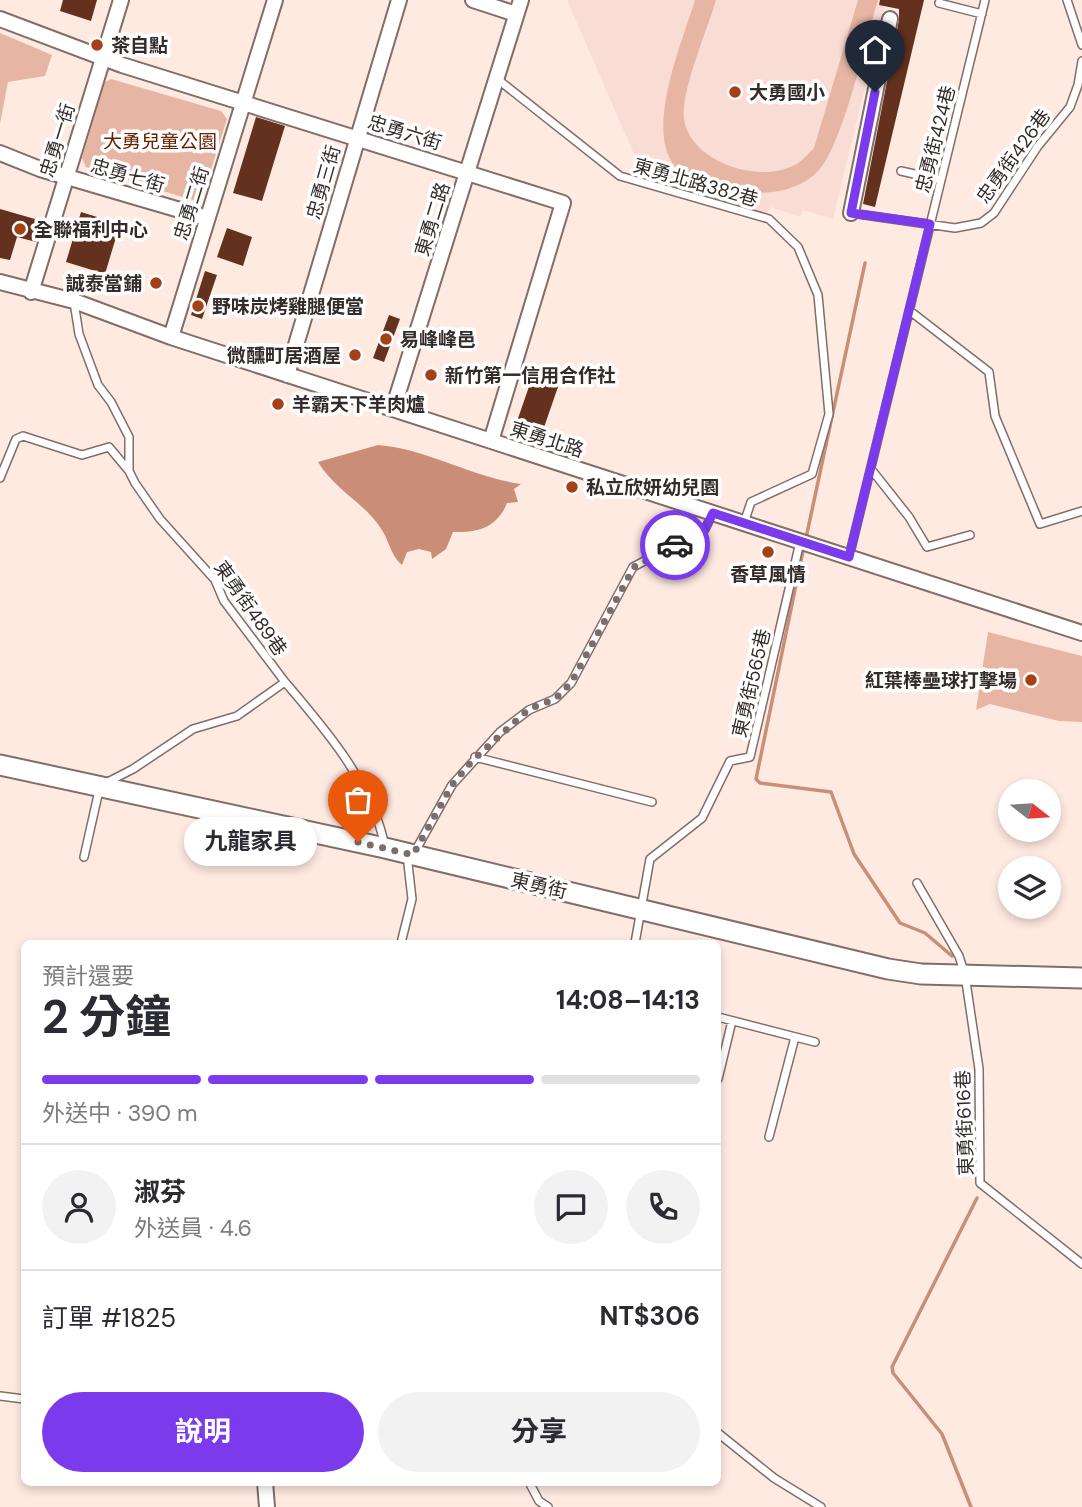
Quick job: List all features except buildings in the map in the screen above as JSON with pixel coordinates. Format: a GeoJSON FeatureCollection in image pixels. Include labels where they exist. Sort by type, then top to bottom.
{"type":"FeatureCollection","features":[{"type":"Feature","properties":{"kind":"street","name":"忠勇一街"},"geometry":{"type":"LineString","coordinates":[[31,292],[121,0]]}},
{"type":"Feature","properties":{"kind":"street","name":"忠勇二街"},"geometry":{"type":"LineString","coordinates":[[171,337],[275,0]]}},
{"type":"Feature","properties":{"kind":"street","name":"忠勇三街"},"geometry":{"type":"LineString","coordinates":[[287,375],[399,0]]}},
{"type":"Feature","properties":{"kind":"street"},"geometry":{"type":"LineString","coordinates":[[473,0],[519,7]]}},
{"type":"Feature","properties":{"kind":"street","name":"東勇二路"},"geometry":{"type":"LineString","coordinates":[[393,410],[519,7]]}},
{"type":"Feature","properties":{"kind":"street","name":"忠勇六街"},"geometry":{"type":"LineString","coordinates":[[0,19],[102,58],[563,203],[491,441]]}},
{"type":"Feature","properties":{"kind":"street"},"geometry":{"type":"LineString","coordinates":[[851,213],[890,19]]}},
{"type":"Feature","properties":{"kind":"street","name":"忠勇七街"},"geometry":{"type":"LineString","coordinates":[[0,153],[66,177],[207,218]]}},
{"type":"Feature","properties":{"kind":"street","name":"東勇北路"},"geometry":{"type":"LineString","coordinates":[[0,282],[74,302],[393,410],[1082,633]]}},
{"type":"Feature","properties":{"kind":"street","name":"東勇街"},"geometry":{"type":"LineString","coordinates":[[0,765],[385,848],[888,969],[921,974],[1082,978]]}},
{"type":"Feature","properties":{"kind":"street"},"geometry":{"type":"LineString","coordinates":[[265,1486],[267,1507]]}},
{"type":"Feature","properties":{"kind":"lane","name":"忠勇街424巷"},"geometry":{"type":"LineString","coordinates":[[849,557],[985,0]]}},
{"type":"Feature","properties":{"kind":"lane"},"geometry":{"type":"LineString","coordinates":[[1067,0],[1082,45]]}},
{"type":"Feature","properties":{"kind":"lane"},"geometry":{"type":"LineString","coordinates":[[939,3],[982,14]]}},
{"type":"Feature","properties":{"kind":"lane","name":"忠勇街426巷"},"geometry":{"type":"LineString","coordinates":[[851,213],[955,228],[981,223],[994,213],[1038,146],[1070,107],[1078,85],[1082,61]]}},
{"type":"Feature","properties":{"kind":"lane","name":"東勇北路382巷"},"geometry":{"type":"LineString","coordinates":[[496,77],[620,176],[769,219],[798,247],[818,295],[829,414],[813,474],[751,502],[744,523]]}},
{"type":"Feature","properties":{"kind":"lane"},"geometry":{"type":"LineString","coordinates":[[901,171],[941,180]]}},
{"type":"Feature","properties":{"kind":"lane","name":"東勇街489巷"},"geometry":{"type":"LineString","coordinates":[[74,302],[79,334],[98,385],[116,410],[129,437],[130,471],[160,519],[215,580],[224,601],[285,682],[237,716],[193,729],[133,769],[100,786]]}},
{"type":"Feature","properties":{"kind":"lane"},"geometry":{"type":"LineString","coordinates":[[910,311],[989,372],[995,416],[1040,524],[1082,512]]}},
{"type":"Feature","properties":{"kind":"lane"},"geometry":{"type":"LineString","coordinates":[[0,478],[16,439],[23,436],[82,455],[109,447],[130,471]]}},
{"type":"Feature","properties":{"kind":"lane"},"geometry":{"type":"LineString","coordinates":[[871,469],[909,517],[928,547],[970,535]]}},
{"type":"Feature","properties":{"kind":"lane"},"geometry":{"type":"LineString","coordinates":[[402,940],[412,899],[408,864],[452,785],[475,757],[529,709],[555,699],[571,683],[634,567],[705,529],[713,513]]}},
{"type":"Feature","properties":{"kind":"lane","name":"東勇街565巷"},"geometry":{"type":"LineString","coordinates":[[640,910],[650,859],[702,818],[730,761],[750,758],[805,543]]}},
{"type":"Feature","properties":{"kind":"lane"},"geometry":{"type":"LineString","coordinates":[[285,682],[323,726],[357,778],[382,833],[385,848]]}},
{"type":"Feature","properties":{"kind":"lane"},"geometry":{"type":"LineString","coordinates":[[475,757],[652,802]]}},
{"type":"Feature","properties":{"kind":"lane"},"geometry":{"type":"LineString","coordinates":[[84,857],[100,786]]}},
{"type":"Feature","properties":{"kind":"lane"},"geometry":{"type":"LineString","coordinates":[[917,884],[959,956],[965,975]]}},
{"type":"Feature","properties":{"kind":"lane"},"geometry":{"type":"LineString","coordinates":[[635,940],[640,910]]}},
{"type":"Feature","properties":{"kind":"lane","name":"東勇街616巷"},"geometry":{"type":"LineString","coordinates":[[965,975],[979,1069],[980,1183],[1082,1264]]}},
{"type":"Feature","properties":{"kind":"lane"},"geometry":{"type":"LineString","coordinates":[[721,1018],[815,1042]]}},
{"type":"Feature","properties":{"kind":"lane"},"geometry":{"type":"LineString","coordinates":[[721,1067],[732,1021]]}},
{"type":"Feature","properties":{"kind":"lane"},"geometry":{"type":"LineString","coordinates":[[769,1137],[795,1037]]}},
{"type":"Feature","properties":{"kind":"lane"},"geometry":{"type":"LineString","coordinates":[[0,1396],[21,1399]]}},
{"type":"Feature","properties":{"kind":"lane"},"geometry":{"type":"LineString","coordinates":[[721,1435],[774,1478],[821,1507]]}},
{"type":"Feature","properties":{"kind":"lane"},"geometry":{"type":"LineString","coordinates":[[531,1486],[538,1501],[548,1507]]}},
{"type":"Feature","properties":{"kind":"shaded area","name":"大勇國小"},"geometry":{"type":"Polygon","coordinates":[[[567,0],[886,0],[833,219],[803,210],[800,217],[771,207],[766,214],[647,184],[567,0]]]}},
{"type":"Feature","properties":{"kind":"shaded area"},"geometry":{"type":"Polygon","coordinates":[[[378,445],[414,452],[485,476],[521,484],[514,489],[518,502],[507,503],[498,518],[485,527],[453,532],[446,549],[432,559],[431,552],[419,549],[407,552],[402,565],[373,518],[333,481],[318,462],[378,445]]]}},
{"type":"Feature","properties":{"kind":"green space"},"geometry":{"type":"Polygon","coordinates":[[[695,0],[716,0],[686,93],[684,119],[689,134],[699,148],[713,158],[748,171],[766,172],[783,170],[798,163],[814,148],[858,0],[878,0],[837,138],[819,170],[802,183],[761,193],[725,188],[686,175],[669,156],[664,136],[668,88],[695,0]]]}},
{"type":"Feature","properties":{"kind":"green space"},"geometry":{"type":"Polygon","coordinates":[[[0,33],[52,55],[45,76],[8,82],[0,124],[0,33]]]}},
{"type":"Feature","properties":{"kind":"green space","name":"大勇兒童公園"},"geometry":{"type":"Polygon","coordinates":[[[111,79],[221,111],[227,119],[202,198],[195,201],[86,167],[82,158],[105,82],[111,79]]]}},
{"type":"Feature","properties":{"kind":"green space","name":"紅葉棒壘球打擊場"},"geometry":{"type":"Polygon","coordinates":[[[988,632],[1082,656],[1082,722],[1059,721],[990,704],[976,710],[988,632]]]}},
{"type":"Feature","properties":{"kind":"waterway"},"geometry":{"type":"LineString","coordinates":[[806,538],[865,263]]}},
{"type":"Feature","properties":{"kind":"waterway"},"geometry":{"type":"LineString","coordinates":[[804,546],[756,779],[760,783],[831,792],[854,854],[900,923],[925,933],[952,956]]}},
{"type":"Feature","properties":{"kind":"waterway"},"geometry":{"type":"LineString","coordinates":[[971,1507],[942,1434],[893,1373],[892,1367],[977,1198]]}},
{"type":"Feature","properties":{"kind":"way so far"},"geometry":{"type":"LineString","coordinates":[[358,842],[413,855],[452,785],[472,761],[500,732],[529,709],[555,699],[571,683],[634,567],[675,545]]}},
{"type":"Feature","properties":{"kind":"place","name":"茶自點"},"geometry":{"type":"Point","coordinates":[97,45]}},
{"type":"Feature","properties":{"kind":"place","name":"大勇國小"},"geometry":{"type":"Point","coordinates":[735,92]}},
{"type":"Feature","properties":{"kind":"place","name":"全聯福利中心"},"geometry":{"type":"Point","coordinates":[20,229]}},
{"type":"Feature","properties":{"kind":"place","name":"誠泰當鋪"},"geometry":{"type":"Point","coordinates":[156,283]}},
{"type":"Feature","properties":{"kind":"place","name":"野味炭烤雞腿便當"},"geometry":{"type":"Point","coordinates":[198,306]}},
{"type":"Feature","properties":{"kind":"place","name":"易峰峰邑"},"geometry":{"type":"Point","coordinates":[386,339]}},
{"type":"Feature","properties":{"kind":"place","name":"微醺町居酒屋"},"geometry":{"type":"Point","coordinates":[355,355]}},
{"type":"Feature","properties":{"kind":"place","name":"新竹第一信用合作社"},"geometry":{"type":"Point","coordinates":[431,375]}},
{"type":"Feature","properties":{"kind":"place","name":"羊霸天下羊肉爐"},"geometry":{"type":"Point","coordinates":[278,404]}},
{"type":"Feature","properties":{"kind":"place","name":"私立欣妍幼兒園"},"geometry":{"type":"Point","coordinates":[572,487]}},
{"type":"Feature","properties":{"kind":"place","name":"香草風情"},"geometry":{"type":"Point","coordinates":[768,552]}},
{"type":"Feature","properties":{"kind":"place","name":"紅葉棒壘球打擊場"},"geometry":{"type":"Point","coordinates":[1031,680]}},
{"type":"Feature","properties":{"kind":"place","name":"九龍家具"},"geometry":{"type":"Point","coordinates":[358,842]}},
{"type":"Feature","properties":{"kind":"route"},"geometry":{"type":"LineString","coordinates":[[675,545],[705,529],[713,513],[849,557],[930,224],[851,213],[875,92]]}}]}
